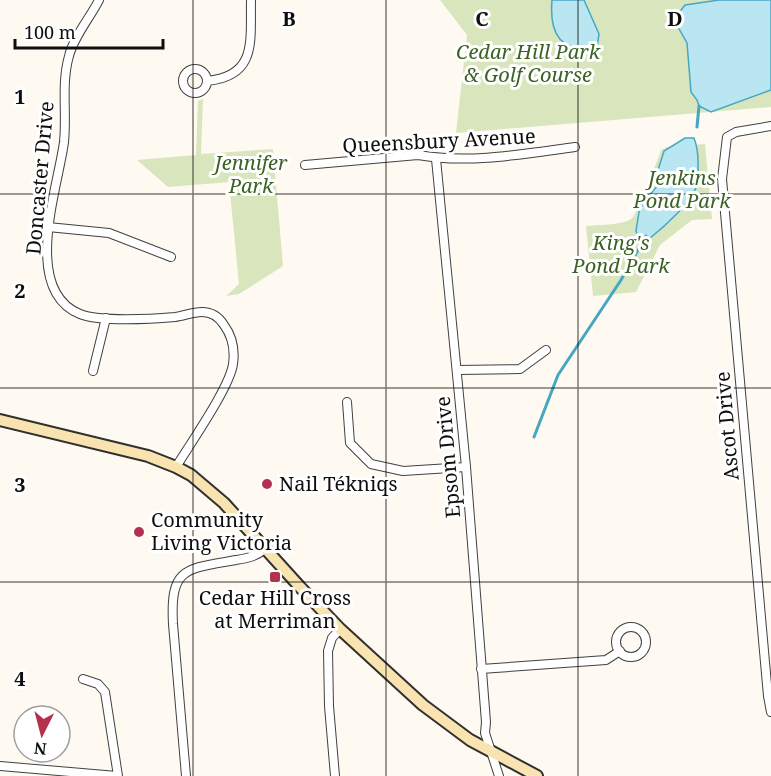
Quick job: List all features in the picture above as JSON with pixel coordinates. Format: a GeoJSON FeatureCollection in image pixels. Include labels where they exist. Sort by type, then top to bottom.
{"type":"FeatureCollection","features":[{"type":"Feature","properties":{"kind":"main road"},"geometry":{"type":"LineString","coordinates":[[0,420],[148,456],[176,467],[214,494],[340,629],[423,705],[445,723],[490,752],[537,776]]}},
{"type":"Feature","properties":{"kind":"street","name":"Doncaster Drive"},"geometry":{"type":"LineString","coordinates":[[99,0],[74,43],[66,67],[64,142],[48,227],[48,265],[56,295],[66,306],[90,318],[106,318]]}},
{"type":"Feature","properties":{"kind":"street"},"geometry":{"type":"LineString","coordinates":[[207,81],[220,80],[233,75],[248,58],[251,0]]}},
{"type":"Feature","properties":{"kind":"street","name":"Ascot Drive"},"geometry":{"type":"LineString","coordinates":[[771,126],[736,132],[727,137],[722,179],[755,563],[771,712]]}},
{"type":"Feature","properties":{"kind":"street","name":"Queensbury Avenue"},"geometry":{"type":"LineString","coordinates":[[305,165],[418,155],[436,159],[505,156],[575,147]]}},
{"type":"Feature","properties":{"kind":"street","name":"Epsom Drive"},"geometry":{"type":"LineString","coordinates":[[436,159],[466,467],[485,733],[499,776]]}},
{"type":"Feature","properties":{"kind":"street"},"geometry":{"type":"LineString","coordinates":[[48,227],[109,233],[171,257]]}},
{"type":"Feature","properties":{"kind":"street"},"geometry":{"type":"LineString","coordinates":[[93,370],[106,318],[176,317],[207,313],[215,315],[227,329],[234,352],[229,378],[176,467]]}},
{"type":"Feature","properties":{"kind":"street"},"geometry":{"type":"LineString","coordinates":[[457,370],[520,369],[546,350]]}},
{"type":"Feature","properties":{"kind":"street"},"geometry":{"type":"LineString","coordinates":[[347,402],[350,443],[371,464],[403,471],[466,467]]}},
{"type":"Feature","properties":{"kind":"street"},"geometry":{"type":"LineString","coordinates":[[186,776],[172,615],[174,585],[179,577],[195,569],[256,557],[265,549]]}},
{"type":"Feature","properties":{"kind":"street"},"geometry":{"type":"LineString","coordinates":[[335,776],[328,706],[328,651],[332,638],[340,629]]}},
{"type":"Feature","properties":{"kind":"street"},"geometry":{"type":"LineString","coordinates":[[482,669],[606,660],[620,651]]}},
{"type":"Feature","properties":{"kind":"street"},"geometry":{"type":"LineString","coordinates":[[0,766],[118,776],[105,693],[98,684],[83,679]]}},
{"type":"Feature","properties":{"kind":"green space","name":"Cedar Hill Park & Golf Course"},"geometry":{"type":"Polygon","coordinates":[[[440,0],[771,0],[771,107],[456,133],[467,35],[440,0]]]}},
{"type":"Feature","properties":{"kind":"green space","name":"Jennifer Park"},"geometry":{"type":"Polygon","coordinates":[[[203,99],[201,154],[273,149],[283,266],[239,294],[226,296],[239,284],[229,182],[168,187],[137,160],[196,155],[198,101],[203,99]]]}},
{"type":"Feature","properties":{"kind":"green space","name":"King's Pond Park"},"geometry":{"type":"Polygon","coordinates":[[[705,144],[712,219],[692,220],[660,245],[636,292],[593,296],[586,226],[625,222],[633,217],[642,199],[653,191],[654,169],[661,150],[667,147],[705,144]]]}},
{"type":"Feature","properties":{"kind":"water"},"geometry":{"type":"Polygon","coordinates":[[[552,0],[584,0],[599,34],[597,48],[574,48],[560,39],[553,23],[552,0]]]}},
{"type":"Feature","properties":{"kind":"water"},"geometry":{"type":"Polygon","coordinates":[[[719,0],[771,0],[771,90],[711,112],[699,106],[691,92],[687,43],[675,18],[685,5],[719,0]]]}},
{"type":"Feature","properties":{"kind":"water","name":"Jenkins Pond Park"},"geometry":{"type":"Polygon","coordinates":[[[685,138],[694,138],[697,150],[698,179],[694,192],[677,214],[650,238],[638,237],[636,231],[639,212],[643,203],[658,185],[658,170],[664,151],[685,138]]]}},
{"type":"Feature","properties":{"kind":"waterway"},"geometry":{"type":"LineString","coordinates":[[697,127],[699,106]]}},
{"type":"Feature","properties":{"kind":"waterway"},"geometry":{"type":"LineString","coordinates":[[534,437],[558,375],[621,280],[646,236]]}},
{"type":"Feature","properties":{"kind":"place","name":"Nail Tékniqs"},"geometry":{"type":"Point","coordinates":[267,484]}},
{"type":"Feature","properties":{"kind":"place","name":"Community Living Victoria"},"geometry":{"type":"Point","coordinates":[139,532]}},
{"type":"Feature","properties":{"kind":"place","name":"Cedar Hill Cross at Merriman"},"geometry":{"type":"Point","coordinates":[275,577]}}]}
